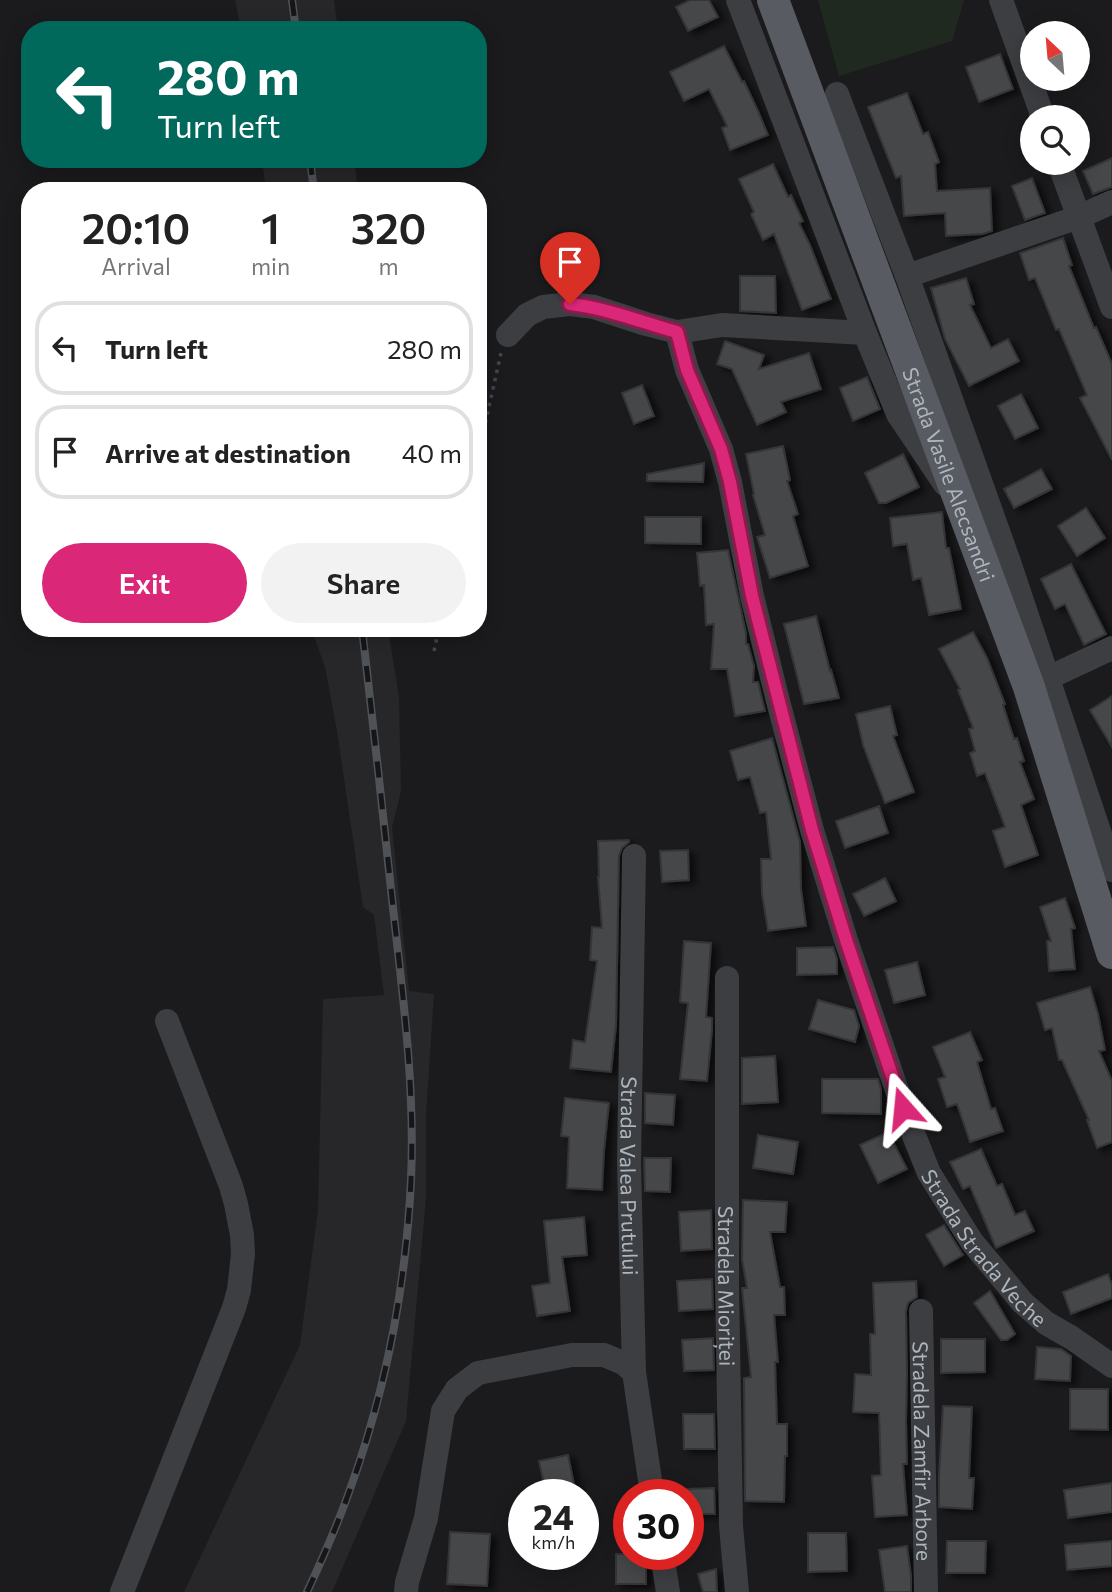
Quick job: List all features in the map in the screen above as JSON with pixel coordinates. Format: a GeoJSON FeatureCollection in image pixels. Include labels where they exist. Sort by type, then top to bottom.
{"type":"FeatureCollection","features":[{"type":"Feature","properties":{"kind":"main road","name":"Strada Vasile Alecsandri"},"geometry":{"type":"LineString","coordinates":[[773,0],[1029,687],[1112,953]]}},
{"type":"Feature","properties":{"kind":"street"},"geometry":{"type":"LineString","coordinates":[[738,0],[898,414],[964,514]]}},
{"type":"Feature","properties":{"kind":"street"},"geometry":{"type":"LineString","coordinates":[[1001,0],[1039,105]]}},
{"type":"Feature","properties":{"kind":"street"},"geometry":{"type":"LineString","coordinates":[[837,94],[907,276],[1009,562],[1112,870]]}},
{"type":"Feature","properties":{"kind":"street"},"geometry":{"type":"LineString","coordinates":[[1063,175],[1112,307]]}},
{"type":"Feature","properties":{"kind":"street"},"geometry":{"type":"LineString","coordinates":[[907,276],[1079,217],[1112,202]]}},
{"type":"Feature","properties":{"kind":"street"},"geometry":{"type":"LineString","coordinates":[[508,335],[527,315],[543,307],[570,304],[594,307],[677,332],[722,326],[865,333]]}},
{"type":"Feature","properties":{"kind":"street","name":"Strada Strada Veche"},"geometry":{"type":"LineString","coordinates":[[677,332],[687,370],[721,449],[730,482],[752,596],[812,830],[903,1108],[929,1173],[972,1242],[1023,1303],[1045,1323],[1112,1366]]}},
{"type":"Feature","properties":{"kind":"street"},"geometry":{"type":"LineString","coordinates":[[1048,678],[1112,648]]}},
{"type":"Feature","properties":{"kind":"street","name":"Strada Valea Prutului"},"geometry":{"type":"LineString","coordinates":[[634,856],[629,1163],[634,1373],[650,1479]]}},
{"type":"Feature","properties":{"kind":"street","name":"Stradela Mioriței"},"geometry":{"type":"LineString","coordinates":[[727,978],[728,1363],[731,1526],[737,1592]]}},
{"type":"Feature","properties":{"kind":"street"},"geometry":{"type":"LineString","coordinates":[[122,1592],[234,1308],[242,1272],[242,1235],[231,1186],[167,1021]]}},
{"type":"Feature","properties":{"kind":"street","name":"Stradela Zamfir Arbore"},"geometry":{"type":"LineString","coordinates":[[921,1311],[926,1592]]}},
{"type":"Feature","properties":{"kind":"street"},"geometry":{"type":"LineString","coordinates":[[406,1592],[426,1518],[443,1411],[457,1389],[478,1373],[572,1355],[604,1355],[623,1363],[634,1373]]}},
{"type":"Feature","properties":{"kind":"street"},"geometry":{"type":"LineString","coordinates":[[665,1570],[668,1592]]}},
{"type":"Feature","properties":{"kind":"path"},"geometry":{"type":"LineString","coordinates":[[487,417],[508,335]]}},
{"type":"Feature","properties":{"kind":"path"},"geometry":{"type":"LineString","coordinates":[[434,651],[437,637]]}},
{"type":"Feature","properties":{"kind":"shaded area"},"geometry":{"type":"Polygon","coordinates":[[[235,0],[334,0],[337,21],[239,21],[235,0]]]}},
{"type":"Feature","properties":{"kind":"shaded area"},"geometry":{"type":"Polygon","coordinates":[[[818,0],[964,0],[952,41],[839,76],[818,0]]]}},
{"type":"Feature","properties":{"kind":"shaded area"},"geometry":{"type":"Polygon","coordinates":[[[263,168],[355,168],[357,182],[265,182],[263,168]]]}},
{"type":"Feature","properties":{"kind":"shaded area"},"geometry":{"type":"Polygon","coordinates":[[[314,637],[389,637],[399,697],[401,791],[392,827],[409,991],[434,994],[426,1115],[426,1198],[406,1421],[332,1592],[184,1592],[300,1345],[318,1210],[323,999],[384,995],[374,915],[363,907],[325,667],[314,637]]]}},
{"type":"Feature","properties":{"kind":"building"},"geometry":{"type":"Polygon","coordinates":[[[690,0],[709,0],[718,17],[688,31],[676,7],[690,0]]]}},
{"type":"Feature","properties":{"kind":"building"},"geometry":{"type":"Polygon","coordinates":[[[724,46],[742,82],[744,81],[768,135],[730,150],[722,128],[727,126],[709,89],[684,101],[670,72],[724,46]]]}},
{"type":"Feature","properties":{"kind":"building"},"geometry":{"type":"Polygon","coordinates":[[[1000,54],[1013,89],[979,102],[966,67],[1000,54]]]}},
{"type":"Feature","properties":{"kind":"building"},"geometry":{"type":"Polygon","coordinates":[[[907,93],[923,134],[928,132],[939,162],[935,164],[937,191],[990,188],[992,231],[946,236],[945,213],[904,216],[901,176],[896,178],[868,107],[907,93]]]}},
{"type":"Feature","properties":{"kind":"building"},"geometry":{"type":"Polygon","coordinates":[[[1112,158],[1112,187],[1093,194],[1085,175],[1090,175],[1090,168],[1112,158]]]}},
{"type":"Feature","properties":{"kind":"building"},"geometry":{"type":"Polygon","coordinates":[[[773,164],[803,221],[799,223],[831,299],[802,310],[774,234],[763,240],[739,179],[773,164]]]}},
{"type":"Feature","properties":{"kind":"building"},"geometry":{"type":"Polygon","coordinates":[[[1032,178],[1045,213],[1025,220],[1012,186],[1032,178]]]}},
{"type":"Feature","properties":{"kind":"building"},"geometry":{"type":"Polygon","coordinates":[[[1063,238],[1072,265],[1069,266],[1112,364],[1112,460],[1080,398],[1087,395],[1059,329],[1056,330],[1035,278],[1029,280],[1020,253],[1063,238]]]}},
{"type":"Feature","properties":{"kind":"building"},"geometry":{"type":"Polygon","coordinates":[[[740,276],[775,276],[776,313],[740,311],[740,276]]]}},
{"type":"Feature","properties":{"kind":"building"},"geometry":{"type":"Polygon","coordinates":[[[966,278],[974,304],[970,305],[991,348],[1008,339],[1019,361],[969,386],[945,339],[931,288],[966,278]]]}},
{"type":"Feature","properties":{"kind":"building"},"geometry":{"type":"Polygon","coordinates":[[[725,341],[764,355],[759,369],[809,353],[821,389],[781,402],[786,412],[757,425],[732,369],[717,364],[725,341]]]}},
{"type":"Feature","properties":{"kind":"building"},"geometry":{"type":"Polygon","coordinates":[[[867,377],[880,409],[853,421],[840,388],[867,377]]]}},
{"type":"Feature","properties":{"kind":"building"},"geometry":{"type":"Polygon","coordinates":[[[642,385],[654,416],[634,424],[622,393],[642,385]]]}},
{"type":"Feature","properties":{"kind":"building"},"geometry":{"type":"Polygon","coordinates":[[[1021,394],[1038,428],[1015,439],[998,406],[1021,394]]]}},
{"type":"Feature","properties":{"kind":"building"},"geometry":{"type":"Polygon","coordinates":[[[783,446],[790,480],[787,481],[798,514],[793,516],[808,566],[770,578],[757,537],[765,535],[753,495],[746,454],[783,446]]]}},
{"type":"Feature","properties":{"kind":"building"},"geometry":{"type":"Polygon","coordinates":[[[903,454],[919,487],[886,503],[879,503],[865,473],[903,454]]]}},
{"type":"Feature","properties":{"kind":"building"},"geometry":{"type":"Polygon","coordinates":[[[704,463],[703,482],[647,481],[647,474],[704,463]]]}},
{"type":"Feature","properties":{"kind":"building"},"geometry":{"type":"Polygon","coordinates":[[[1041,469],[1052,489],[1014,508],[1004,489],[1041,469]]]}},
{"type":"Feature","properties":{"kind":"building"},"geometry":{"type":"Polygon","coordinates":[[[1086,508],[1105,538],[1077,556],[1058,526],[1086,508]]]}},
{"type":"Feature","properties":{"kind":"building"},"geometry":{"type":"Polygon","coordinates":[[[942,512],[946,548],[949,548],[961,609],[929,615],[921,578],[913,580],[907,544],[893,546],[890,518],[942,512]]]}},
{"type":"Feature","properties":{"kind":"building"},"geometry":{"type":"Polygon","coordinates":[[[645,517],[701,517],[701,544],[645,543],[645,517]]]}},
{"type":"Feature","properties":{"kind":"building"},"geometry":{"type":"Polygon","coordinates":[[[728,550],[746,644],[754,666],[753,682],[758,682],[765,711],[735,716],[727,669],[711,669],[714,624],[706,625],[704,585],[700,586],[697,553],[728,550]]]}},
{"type":"Feature","properties":{"kind":"building"},"geometry":{"type":"Polygon","coordinates":[[[1071,564],[1106,634],[1084,645],[1065,604],[1055,609],[1041,579],[1071,564]]]}},
{"type":"Feature","properties":{"kind":"building"},"geometry":{"type":"Polygon","coordinates":[[[816,616],[839,698],[804,704],[784,624],[816,616]]]}},
{"type":"Feature","properties":{"kind":"building"},"geometry":{"type":"Polygon","coordinates":[[[973,632],[987,658],[1005,704],[1003,705],[1014,739],[1017,738],[1024,761],[1020,762],[1034,799],[1021,805],[1038,855],[1005,867],[993,831],[1005,827],[985,773],[977,776],[970,753],[975,751],[969,729],[973,728],[958,690],[960,689],[939,649],[973,632]]]}},
{"type":"Feature","properties":{"kind":"building"},"geometry":{"type":"Polygon","coordinates":[[[1112,696],[1112,747],[1090,710],[1112,696]]]}},
{"type":"Feature","properties":{"kind":"building"},"geometry":{"type":"Polygon","coordinates":[[[890,706],[897,735],[893,736],[914,792],[885,803],[863,745],[856,714],[890,706]]]}},
{"type":"Feature","properties":{"kind":"building"},"geometry":{"type":"Polygon","coordinates":[[[772,738],[800,842],[801,889],[806,926],[768,931],[762,894],[761,859],[771,859],[766,812],[760,813],[750,777],[738,780],[730,751],[772,738]]]}},
{"type":"Feature","properties":{"kind":"building"},"geometry":{"type":"Polygon","coordinates":[[[879,806],[888,833],[845,848],[836,821],[879,806]]]}},
{"type":"Feature","properties":{"kind":"building"},"geometry":{"type":"Polygon","coordinates":[[[629,840],[619,856],[616,1025],[611,1072],[570,1068],[573,1040],[585,1042],[597,961],[590,960],[592,927],[602,928],[598,841],[629,840]]]}},
{"type":"Feature","properties":{"kind":"building"},"geometry":{"type":"Polygon","coordinates":[[[688,850],[689,880],[662,882],[660,851],[688,850]]]}},
{"type":"Feature","properties":{"kind":"building"},"geometry":{"type":"Polygon","coordinates":[[[885,878],[896,901],[864,916],[853,894],[885,878]]]}},
{"type":"Feature","properties":{"kind":"building"},"geometry":{"type":"Polygon","coordinates":[[[1065,898],[1075,928],[1071,929],[1075,969],[1049,971],[1047,941],[1051,941],[1040,907],[1065,898]]]}},
{"type":"Feature","properties":{"kind":"building"},"geometry":{"type":"Polygon","coordinates":[[[684,941],[711,943],[706,1017],[712,1018],[712,1030],[707,1081],[680,1079],[688,1003],[680,1002],[684,941]]]}},
{"type":"Feature","properties":{"kind":"building"},"geometry":{"type":"Polygon","coordinates":[[[833,947],[837,959],[837,974],[797,975],[797,948],[833,947]]]}},
{"type":"Feature","properties":{"kind":"building"},"geometry":{"type":"Polygon","coordinates":[[[917,962],[925,995],[894,1003],[885,970],[917,962]]]}},
{"type":"Feature","properties":{"kind":"building"},"geometry":{"type":"Polygon","coordinates":[[[1090,987],[1105,1050],[1099,1051],[1112,1081],[1112,1142],[1097,1148],[1089,1120],[1062,1060],[1059,1060],[1052,1028],[1045,1030],[1037,1003],[1090,987]]]}},
{"type":"Feature","properties":{"kind":"building"},"geometry":{"type":"Polygon","coordinates":[[[818,1000],[854,1010],[859,1026],[855,1042],[809,1029],[818,1000]]]}},
{"type":"Feature","properties":{"kind":"building"},"geometry":{"type":"Polygon","coordinates":[[[970,1032],[982,1060],[977,1062],[991,1109],[995,1108],[1003,1131],[970,1142],[957,1104],[947,1107],[938,1079],[945,1077],[933,1047],[970,1032]]]}},
{"type":"Feature","properties":{"kind":"building"},"geometry":{"type":"Polygon","coordinates":[[[775,1056],[778,1102],[742,1104],[742,1058],[775,1056]]]}},
{"type":"Feature","properties":{"kind":"building"},"geometry":{"type":"Polygon","coordinates":[[[822,1079],[878,1079],[881,1089],[881,1114],[822,1113],[822,1079]]]}},
{"type":"Feature","properties":{"kind":"building"},"geometry":{"type":"Polygon","coordinates":[[[645,1093],[675,1095],[673,1125],[645,1123],[645,1093]]]}},
{"type":"Feature","properties":{"kind":"building"},"geometry":{"type":"Polygon","coordinates":[[[565,1098],[609,1103],[602,1190],[567,1188],[569,1137],[561,1136],[565,1098]]]}},
{"type":"Feature","properties":{"kind":"building"},"geometry":{"type":"Polygon","coordinates":[[[888,1132],[907,1169],[878,1183],[860,1145],[888,1132]]]}},
{"type":"Feature","properties":{"kind":"building"},"geometry":{"type":"Polygon","coordinates":[[[758,1135],[798,1142],[793,1174],[753,1168],[758,1135]]]}},
{"type":"Feature","properties":{"kind":"building"},"geometry":{"type":"Polygon","coordinates":[[[981,1149],[997,1186],[1002,1184],[1015,1215],[1025,1211],[1034,1231],[996,1248],[970,1186],[963,1189],[950,1162],[981,1149]]]}},
{"type":"Feature","properties":{"kind":"building"},"geometry":{"type":"Polygon","coordinates":[[[644,1158],[671,1158],[670,1192],[645,1191],[644,1158]]]}},
{"type":"Feature","properties":{"kind":"building"},"geometry":{"type":"Polygon","coordinates":[[[743,1200],[787,1202],[785,1232],[770,1232],[780,1287],[784,1287],[785,1315],[774,1315],[778,1362],[775,1362],[777,1424],[787,1424],[784,1502],[745,1501],[744,1378],[751,1377],[742,1288],[747,1288],[742,1259],[743,1200]]]}},
{"type":"Feature","properties":{"kind":"building"},"geometry":{"type":"Polygon","coordinates":[[[711,1210],[712,1249],[681,1251],[679,1212],[711,1210]]]}},
{"type":"Feature","properties":{"kind":"building"},"geometry":{"type":"Polygon","coordinates":[[[584,1217],[587,1255],[562,1257],[570,1311],[537,1316],[532,1286],[550,1283],[544,1221],[584,1217]]]}},
{"type":"Feature","properties":{"kind":"building"},"geometry":{"type":"Polygon","coordinates":[[[944,1225],[963,1255],[944,1266],[926,1235],[944,1225]]]}},
{"type":"Feature","properties":{"kind":"building"},"geometry":{"type":"Polygon","coordinates":[[[1108,1274],[1112,1285],[1112,1298],[1071,1314],[1063,1292],[1108,1274]]]}},
{"type":"Feature","properties":{"kind":"building"},"geometry":{"type":"Polygon","coordinates":[[[712,1279],[713,1309],[679,1311],[677,1281],[712,1279]]]}},
{"type":"Feature","properties":{"kind":"building"},"geometry":{"type":"Polygon","coordinates":[[[916,1281],[917,1297],[908,1303],[906,1311],[907,1464],[903,1464],[907,1515],[875,1517],[872,1476],[881,1475],[879,1413],[853,1412],[855,1374],[871,1375],[870,1334],[875,1334],[873,1283],[916,1281]]]}},
{"type":"Feature","properties":{"kind":"building"},"geometry":{"type":"Polygon","coordinates":[[[990,1291],[1015,1334],[1007,1340],[1001,1340],[974,1303],[990,1291]]]}},
{"type":"Feature","properties":{"kind":"building"},"geometry":{"type":"Polygon","coordinates":[[[713,1338],[714,1370],[684,1371],[682,1340],[713,1338]]]}},
{"type":"Feature","properties":{"kind":"building"},"geometry":{"type":"Polygon","coordinates":[[[941,1339],[985,1339],[985,1372],[941,1373],[941,1339]]]}},
{"type":"Feature","properties":{"kind":"building"},"geometry":{"type":"Polygon","coordinates":[[[1037,1347],[1061,1349],[1071,1356],[1070,1381],[1035,1379],[1037,1347]]]}},
{"type":"Feature","properties":{"kind":"building"},"geometry":{"type":"Polygon","coordinates":[[[1070,1389],[1108,1389],[1108,1430],[1070,1429],[1070,1389]]]}},
{"type":"Feature","properties":{"kind":"building"},"geometry":{"type":"Polygon","coordinates":[[[943,1406],[972,1407],[969,1478],[974,1478],[972,1509],[939,1507],[943,1406]]]}},
{"type":"Feature","properties":{"kind":"building"},"geometry":{"type":"Polygon","coordinates":[[[683,1414],[714,1414],[715,1449],[684,1449],[683,1414]]]}},
{"type":"Feature","properties":{"kind":"building"},"geometry":{"type":"Polygon","coordinates":[[[568,1455],[573,1479],[543,1479],[539,1461],[568,1455]]]}},
{"type":"Feature","properties":{"kind":"building"},"geometry":{"type":"Polygon","coordinates":[[[1112,1483],[1112,1512],[1068,1518],[1064,1490],[1112,1483]]]}},
{"type":"Feature","properties":{"kind":"building"},"geometry":{"type":"Polygon","coordinates":[[[704,1488],[714,1488],[715,1514],[704,1514],[704,1488]]]}},
{"type":"Feature","properties":{"kind":"building"},"geometry":{"type":"Polygon","coordinates":[[[450,1532],[490,1534],[487,1586],[447,1584],[450,1532]]]}},
{"type":"Feature","properties":{"kind":"building"},"geometry":{"type":"Polygon","coordinates":[[[808,1533],[846,1533],[847,1571],[808,1572],[808,1533]]]}},
{"type":"Feature","properties":{"kind":"building"},"geometry":{"type":"Polygon","coordinates":[[[947,1541],[986,1541],[985,1573],[946,1573],[947,1541]]]}},
{"type":"Feature","properties":{"kind":"building"},"geometry":{"type":"Polygon","coordinates":[[[1112,1541],[1112,1566],[1067,1570],[1065,1545],[1112,1541]]]}},
{"type":"Feature","properties":{"kind":"building"},"geometry":{"type":"Polygon","coordinates":[[[907,1546],[911,1592],[885,1592],[879,1550],[907,1546]]]}},
{"type":"Feature","properties":{"kind":"building"},"geometry":{"type":"Polygon","coordinates":[[[716,1569],[717,1592],[703,1592],[698,1574],[716,1569]]]}},
{"type":"Feature","properties":{"kind":"building"},"geometry":{"type":"Polygon","coordinates":[[[616,1570],[646,1570],[646,1584],[616,1584],[616,1570]]]}},
{"type":"Feature","properties":{"kind":"railway"},"geometry":{"type":"LineString","coordinates":[[292,0],[295,21]]}},
{"type":"Feature","properties":{"kind":"railway"},"geometry":{"type":"LineString","coordinates":[[311,168],[313,182]]}},
{"type":"Feature","properties":{"kind":"railway"},"geometry":{"type":"LineString","coordinates":[[307,1592],[348,1495],[383,1379],[399,1300],[411,1180],[408,1048],[363,637]]}},
{"type":"Feature","properties":{"kind":"route"},"geometry":{"type":"LineString","coordinates":[[570,304],[594,307],[677,332],[687,370],[721,449],[730,482],[752,596],[812,830],[903,1108]]}}]}
